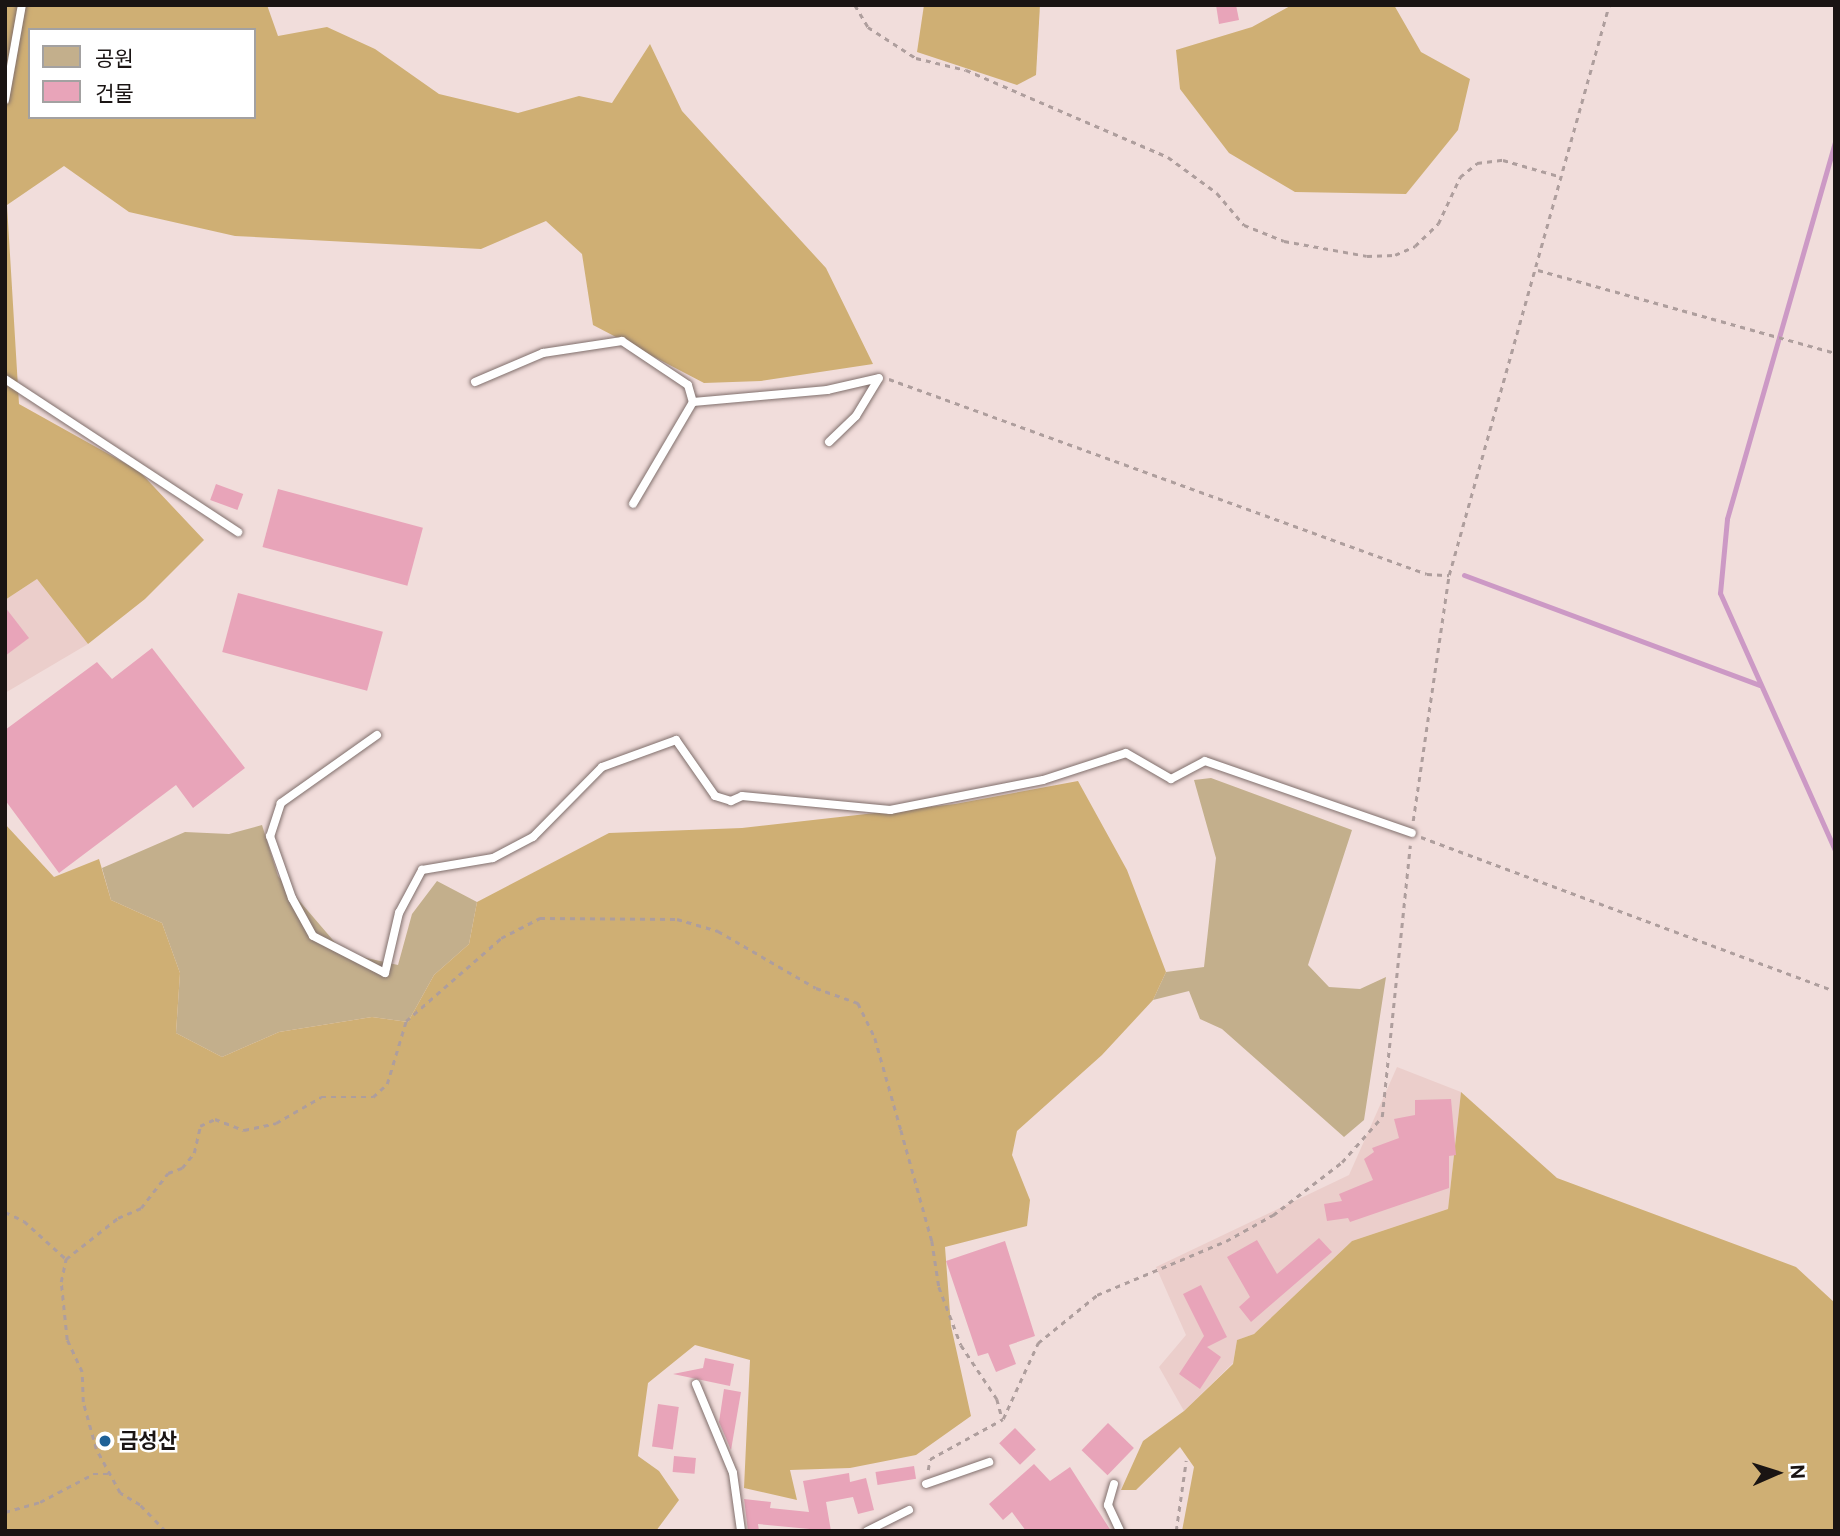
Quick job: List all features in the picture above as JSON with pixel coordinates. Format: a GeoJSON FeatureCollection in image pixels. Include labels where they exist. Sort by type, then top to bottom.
{"type":"FeatureCollection","features":[{"type":"Feature","properties":{"kind":"lane"},"geometry":{"type":"LineString","coordinates":[[5,100],[22,5]]}},
{"type":"Feature","properties":{"kind":"lane"},"geometry":{"type":"LineString","coordinates":[[475,382],[543,353],[622,341],[688,386],[693,402],[633,504]]}},
{"type":"Feature","properties":{"kind":"lane"},"geometry":{"type":"LineString","coordinates":[[693,402],[827,390],[879,378]]}},
{"type":"Feature","properties":{"kind":"lane"},"geometry":{"type":"LineString","coordinates":[[829,442],[856,416],[879,378]]}},
{"type":"Feature","properties":{"kind":"lane"},"geometry":{"type":"LineString","coordinates":[[5,379],[237,532]]}},
{"type":"Feature","properties":{"kind":"lane"},"geometry":{"type":"LineString","coordinates":[[377,735],[281,803],[270,836],[292,898],[313,936],[384,973],[399,913],[422,870],[493,858],[533,837],[601,767],[676,740],[715,796],[731,801],[742,796],[890,810],[1044,780],[1126,753],[1171,779],[1205,761],[1412,833]]}},
{"type":"Feature","properties":{"kind":"lane"},"geometry":{"type":"LineString","coordinates":[[696,1384],[733,1473],[741,1531]]}},
{"type":"Feature","properties":{"kind":"lane"},"geometry":{"type":"LineString","coordinates":[[926,1484],[989,1462]]}},
{"type":"Feature","properties":{"kind":"lane"},"geometry":{"type":"LineString","coordinates":[[1114,1484],[1108,1504],[1120,1531]]}},
{"type":"Feature","properties":{"kind":"lane"},"geometry":{"type":"LineString","coordinates":[[867,1531],[909,1510]]}},
{"type":"Feature","properties":{"kind":"path"},"geometry":{"type":"LineString","coordinates":[[855,5],[868,27],[916,58],[965,71],[1168,157],[1217,193],[1244,225],[1284,241],[1367,256],[1395,254],[1415,246],[1438,224],[1460,177],[1477,163],[1503,160],[1562,177]]}},
{"type":"Feature","properties":{"kind":"path"},"geometry":{"type":"LineString","coordinates":[[926,1484],[930,1459],[1003,1419],[1038,1343],[1097,1295],[1226,1241],[1273,1215],[1342,1162],[1382,1118],[1412,833],[1449,575],[1609,5]]}},
{"type":"Feature","properties":{"kind":"path"},"geometry":{"type":"LineString","coordinates":[[1536,270],[1835,353]]}},
{"type":"Feature","properties":{"kind":"path"},"geometry":{"type":"LineString","coordinates":[[879,378],[906,382],[1427,574],[1449,575]]}},
{"type":"Feature","properties":{"kind":"path"},"geometry":{"type":"LineString","coordinates":[[1412,833],[1835,991]]}},
{"type":"Feature","properties":{"kind":"path"},"geometry":{"type":"LineString","coordinates":[[165,1531],[140,1505],[120,1493],[96,1449],[83,1402],[82,1372],[67,1340],[61,1282],[66,1259],[118,1218],[141,1208],[168,1173],[182,1168],[194,1153],[200,1125],[215,1119],[244,1130],[276,1123],[321,1097],[373,1097],[387,1084],[405,1021],[501,938],[540,918],[677,919],[719,931],[816,988],[858,1003],[875,1038],[932,1241],[939,1287],[961,1345],[997,1399],[1003,1419]]}},
{"type":"Feature","properties":{"kind":"path"},"geometry":{"type":"LineString","coordinates":[[5,1212],[24,1221],[66,1259]]}},
{"type":"Feature","properties":{"kind":"path"},"geometry":{"type":"LineString","coordinates":[[1176,1531],[1186,1461]]}},
{"type":"Feature","properties":{"kind":"path"},"geometry":{"type":"LineString","coordinates":[[5,1512],[40,1502],[93,1474],[110,1474]]}},
{"type":"Feature","properties":{"kind":"shaded area"},"geometry":{"type":"Polygon","coordinates":[[[5,5],[267,5],[278,36],[327,27],[375,49],[439,94],[518,113],[579,96],[612,103],[650,44],[682,111],[826,268],[873,364],[761,381],[704,383],[593,325],[582,254],[546,221],[481,249],[235,236],[129,212],[64,166],[7,205],[19,404],[139,471],[204,540],[145,599],[88,644],[37,579],[5,600],[5,5]]]}},
{"type":"Feature","properties":{"kind":"shaded area"},"geometry":{"type":"Polygon","coordinates":[[[924,5],[1040,5],[1036,75],[1017,85],[917,52],[924,5]]]}},
{"type":"Feature","properties":{"kind":"shaded area"},"geometry":{"type":"Polygon","coordinates":[[[1292,5],[1394,5],[1421,52],[1470,79],[1458,130],[1406,194],[1295,192],[1229,153],[1180,89],[1176,50],[1252,27],[1292,5]]]}},
{"type":"Feature","properties":{"kind":"shaded area"},"geometry":{"type":"Polygon","coordinates":[[[37,579],[88,644],[5,693],[5,600],[37,579]]]}},
{"type":"Feature","properties":{"kind":"shaded area"},"geometry":{"type":"Polygon","coordinates":[[[1078,781],[1127,870],[1166,972],[1153,1000],[1102,1055],[1017,1131],[1012,1155],[1030,1200],[1027,1226],[945,1247],[951,1326],[971,1416],[916,1455],[850,1468],[790,1470],[797,1500],[744,1488],[750,1360],[695,1345],[648,1383],[638,1456],[659,1471],[679,1500],[656,1531],[5,1531],[5,824],[54,877],[99,859],[111,900],[162,923],[180,973],[176,1033],[222,1057],[279,1032],[372,1017],[408,1022],[434,975],[469,944],[477,902],[609,833],[742,828],[955,804],[1078,781]]]}},
{"type":"Feature","properties":{"kind":"shaded area"},"geometry":{"type":"Polygon","coordinates":[[[1397,1067],[1461,1092],[1448,1209],[1352,1241],[1254,1334],[1237,1340],[1233,1363],[1184,1411],[1159,1367],[1186,1335],[1156,1267],[1349,1175],[1397,1067]]]}},
{"type":"Feature","properties":{"kind":"shaded area"},"geometry":{"type":"Polygon","coordinates":[[[1461,1092],[1557,1178],[1796,1267],[1835,1303],[1835,1531],[1182,1531],[1194,1467],[1180,1447],[1136,1490],[1121,1490],[1143,1441],[1184,1411],[1233,1364],[1237,1340],[1254,1334],[1352,1241],[1448,1209],[1461,1092]]]}},
{"type":"Feature","properties":{"kind":"green space"},"geometry":{"type":"Polygon","coordinates":[[[1211,778],[1352,830],[1308,965],[1329,987],[1360,989],[1386,977],[1364,1120],[1344,1137],[1222,1029],[1200,1019],[1189,991],[1153,1000],[1166,972],[1204,967],[1216,858],[1194,780],[1211,778]]]}},
{"type":"Feature","properties":{"kind":"green space"},"geometry":{"type":"Polygon","coordinates":[[[262,825],[278,876],[344,953],[398,965],[412,914],[437,881],[477,902],[469,944],[434,975],[408,1022],[372,1017],[279,1032],[222,1057],[176,1033],[180,973],[162,923],[111,900],[102,868],[185,832],[229,834],[262,825]]]}},
{"type":"Feature","properties":{"kind":"building"},"geometry":{"type":"Polygon","coordinates":[[[1216,5],[1236,5],[1239,20],[1219,24],[1216,5]]]}},
{"type":"Feature","properties":{"kind":"building"},"geometry":{"type":"Polygon","coordinates":[[[216,484],[243,494],[237,510],[210,500],[216,484]]]}},
{"type":"Feature","properties":{"kind":"building"},"geometry":{"type":"Polygon","coordinates":[[[278,489],[423,528],[407,586],[262,547],[278,489]]]}},
{"type":"Feature","properties":{"kind":"building"},"geometry":{"type":"Polygon","coordinates":[[[238,593],[383,632],[367,691],[222,652],[238,593]]]}},
{"type":"Feature","properties":{"kind":"building"},"geometry":{"type":"Polygon","coordinates":[[[5,607],[29,638],[5,656],[5,607]]]}},
{"type":"Feature","properties":{"kind":"building"},"geometry":{"type":"Polygon","coordinates":[[[152,648],[245,768],[193,808],[176,785],[59,873],[5,800],[5,730],[97,662],[112,679],[152,648]]]}},
{"type":"Feature","properties":{"kind":"building"},"geometry":{"type":"Polygon","coordinates":[[[1451,1099],[1456,1155],[1449,1156],[1449,1188],[1350,1222],[1348,1218],[1327,1221],[1324,1204],[1342,1201],[1339,1194],[1373,1180],[1364,1159],[1374,1152],[1372,1148],[1399,1138],[1394,1119],[1415,1115],[1415,1100],[1451,1099]]]}},
{"type":"Feature","properties":{"kind":"building"},"geometry":{"type":"Polygon","coordinates":[[[1319,1238],[1332,1252],[1251,1322],[1239,1307],[1250,1297],[1227,1257],[1257,1240],[1277,1274],[1319,1238]]]}},
{"type":"Feature","properties":{"kind":"building"},"geometry":{"type":"Polygon","coordinates":[[[1005,1241],[1035,1336],[1009,1345],[1016,1364],[996,1372],[988,1353],[978,1356],[946,1261],[1005,1241]]]}},
{"type":"Feature","properties":{"kind":"building"},"geometry":{"type":"Polygon","coordinates":[[[1201,1285],[1227,1337],[1207,1347],[1221,1357],[1200,1389],[1179,1374],[1204,1336],[1183,1294],[1201,1285]]]}},
{"type":"Feature","properties":{"kind":"building"},"geometry":{"type":"Polygon","coordinates":[[[705,1358],[734,1364],[730,1386],[673,1374],[703,1368],[705,1358]]]}},
{"type":"Feature","properties":{"kind":"building"},"geometry":{"type":"Polygon","coordinates":[[[724,1389],[741,1392],[731,1450],[719,1422],[724,1389]]]}},
{"type":"Feature","properties":{"kind":"building"},"geometry":{"type":"Polygon","coordinates":[[[658,1404],[679,1407],[673,1450],[652,1447],[658,1404]]]}},
{"type":"Feature","properties":{"kind":"building"},"geometry":{"type":"Polygon","coordinates":[[[1108,1423],[1134,1448],[1107,1475],[1082,1450],[1108,1423]]]}},
{"type":"Feature","properties":{"kind":"building"},"geometry":{"type":"Polygon","coordinates":[[[1015,1428],[1036,1450],[1020,1465],[999,1443],[1015,1428]]]}},
{"type":"Feature","properties":{"kind":"building"},"geometry":{"type":"Polygon","coordinates":[[[674,1456],[696,1458],[695,1474],[673,1472],[674,1456]]]}},
{"type":"Feature","properties":{"kind":"building"},"geometry":{"type":"Polygon","coordinates":[[[1034,1464],[1050,1481],[1070,1467],[1111,1531],[1026,1531],[1012,1512],[1003,1520],[989,1504],[1034,1464]]]}},
{"type":"Feature","properties":{"kind":"building"},"geometry":{"type":"Polygon","coordinates":[[[914,1466],[916,1479],[878,1485],[875,1472],[914,1466]]]}},
{"type":"Feature","properties":{"kind":"building"},"geometry":{"type":"Polygon","coordinates":[[[849,1473],[850,1482],[866,1478],[874,1510],[858,1514],[853,1497],[826,1502],[831,1531],[758,1524],[759,1531],[748,1531],[744,1499],[771,1502],[770,1508],[809,1512],[803,1481],[849,1473]]]}},
{"type":"Feature","properties":{"kind":"waterway"},"geometry":{"type":"LineString","coordinates":[[1835,142],[1727,519],[1720,593],[1835,850]]}},
{"type":"Feature","properties":{"kind":"waterway"},"geometry":{"type":"LineString","coordinates":[[1464,575],[1759,685]]}},
{"type":"Feature","properties":{"kind":"place","name":"금성산"},"geometry":{"type":"Point","coordinates":[105,1441]}}]}
